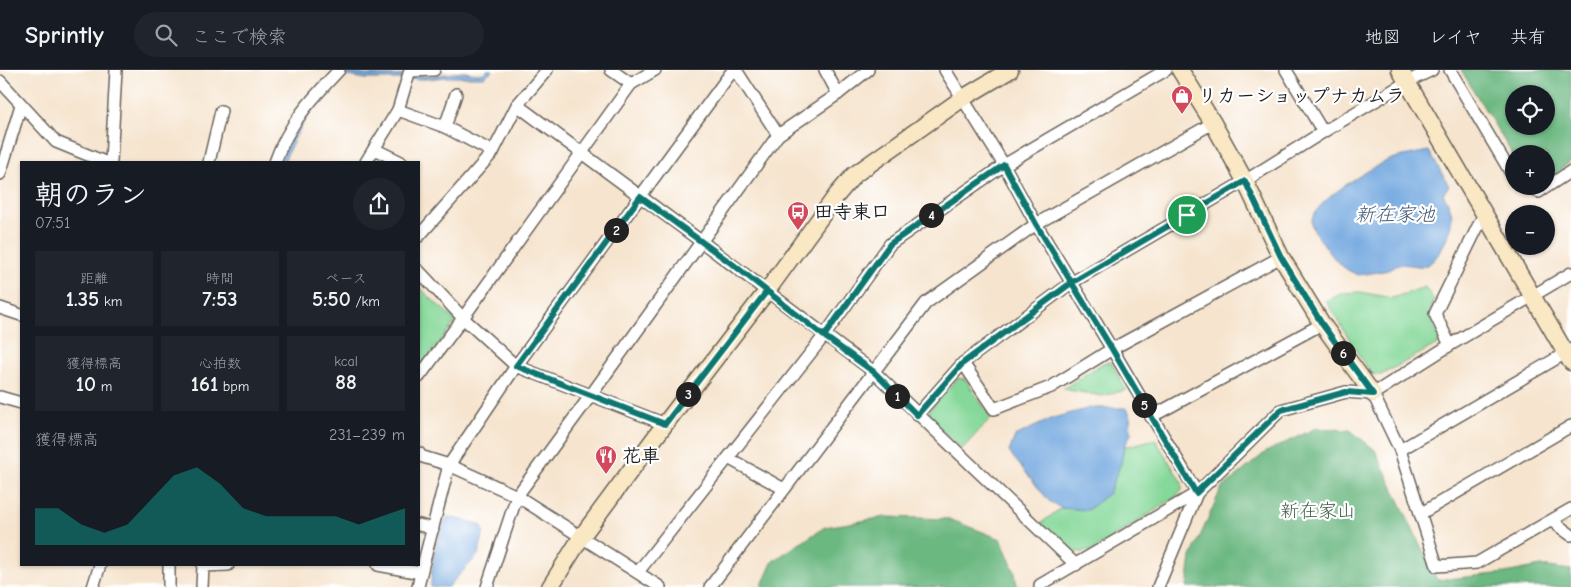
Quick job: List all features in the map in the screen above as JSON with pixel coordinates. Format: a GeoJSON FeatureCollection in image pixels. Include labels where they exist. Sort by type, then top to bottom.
{"type":"FeatureCollection","features":[{"type":"Feature","properties":{"kind":"street"},"geometry":{"type":"LineString","coordinates":[[111,161],[109,90],[116,70]]}},
{"type":"Feature","properties":{"kind":"street"},"geometry":{"type":"LineString","coordinates":[[275,161],[290,129],[312,99],[339,70]]}},
{"type":"Feature","properties":{"kind":"street"},"geometry":{"type":"LineString","coordinates":[[367,161],[398,110],[409,74],[434,70]]}},
{"type":"Feature","properties":{"kind":"street"},"geometry":{"type":"LineString","coordinates":[[420,235],[493,152],[517,105],[547,70]]}},
{"type":"Feature","properties":{"kind":"street"},"geometry":{"type":"LineString","coordinates":[[611,70],[631,84]]}},
{"type":"Feature","properties":{"kind":"street"},"geometry":{"type":"LineString","coordinates":[[420,376],[631,84],[655,70]]}},
{"type":"Feature","properties":{"kind":"street"},"geometry":{"type":"LineString","coordinates":[[418,587],[449,465],[516,366],[734,70],[778,135]]}},
{"type":"Feature","properties":{"kind":"street"},"geometry":{"type":"LineString","coordinates":[[825,70],[838,94]]}},
{"type":"Feature","properties":{"kind":"street"},"geometry":{"type":"LineString","coordinates":[[487,587],[517,496],[778,135],[838,94],[868,70]]}},
{"type":"Feature","properties":{"kind":"street"},"geometry":{"type":"LineString","coordinates":[[945,70],[1004,165],[1036,224],[1196,493]]}},
{"type":"Feature","properties":{"kind":"street"},"geometry":{"type":"LineString","coordinates":[[550,587],[582,536],[767,291],[836,196],[854,175],[964,98],[1010,70]]}},
{"type":"Feature","properties":{"kind":"street"},"geometry":{"type":"LineString","coordinates":[[638,572],[824,336],[890,244],[1004,165],[1166,70]]}},
{"type":"Feature","properties":{"kind":"street"},"geometry":{"type":"LineString","coordinates":[[1180,70],[1245,181],[1281,257],[1322,324],[1373,394],[1400,450],[1437,566],[1477,563],[1571,509]]}},
{"type":"Feature","properties":{"kind":"street"},"geometry":{"type":"LineString","coordinates":[[1286,70],[1323,132]]}},
{"type":"Feature","properties":{"kind":"street"},"geometry":{"type":"LineString","coordinates":[[917,415],[963,363],[1071,283],[1245,181],[1323,132],[1404,76],[1432,70]]}},
{"type":"Feature","properties":{"kind":"street"},"geometry":{"type":"LineString","coordinates":[[1450,70],[1505,163]]}},
{"type":"Feature","properties":{"kind":"street"},"geometry":{"type":"LineString","coordinates":[[1400,450],[1569,355],[1531,296],[1404,76]]}},
{"type":"Feature","properties":{"kind":"street"},"geometry":{"type":"LineString","coordinates":[[0,81],[56,142],[103,161]]}},
{"type":"Feature","properties":{"kind":"street"},"geometry":{"type":"LineString","coordinates":[[445,127],[456,94]]}},
{"type":"Feature","properties":{"kind":"street"},"geometry":{"type":"LineString","coordinates":[[0,174],[21,105]]}},
{"type":"Feature","properties":{"kind":"street"},"geometry":{"type":"LineString","coordinates":[[517,105],[874,372],[917,415],[1076,564]]}},
{"type":"Feature","properties":{"kind":"street"},"geometry":{"type":"LineString","coordinates":[[398,110],[445,127],[493,152]]}},
{"type":"Feature","properties":{"kind":"street"},"geometry":{"type":"LineString","coordinates":[[209,161],[221,111]]}},
{"type":"Feature","properties":{"kind":"street"},"geometry":{"type":"LineString","coordinates":[[710,587],[926,303],[1036,224],[1213,124]]}},
{"type":"Feature","properties":{"kind":"street"},"geometry":{"type":"LineString","coordinates":[[374,149],[399,161]]}},
{"type":"Feature","properties":{"kind":"street"},"geometry":{"type":"LineString","coordinates":[[1555,181],[1571,171]]}},
{"type":"Feature","properties":{"kind":"street"},"geometry":{"type":"LineString","coordinates":[[1450,345],[1436,314],[1484,214]]}},
{"type":"Feature","properties":{"kind":"street"},"geometry":{"type":"LineString","coordinates":[[963,363],[994,409],[1051,387],[1112,349],[1281,257]]}},
{"type":"Feature","properties":{"kind":"street"},"geometry":{"type":"LineString","coordinates":[[420,272],[463,318],[516,366],[665,424]]}},
{"type":"Feature","properties":{"kind":"street"},"geometry":{"type":"LineString","coordinates":[[1040,587],[1196,493],[1281,410],[1346,392],[1373,394],[1450,345],[1571,273]]}},
{"type":"Feature","properties":{"kind":"street"},"geometry":{"type":"LineString","coordinates":[[0,308],[17,309]]}},
{"type":"Feature","properties":{"kind":"street"},"geometry":{"type":"LineString","coordinates":[[1151,417],[1322,324]]}},
{"type":"Feature","properties":{"kind":"street"},"geometry":{"type":"LineString","coordinates":[[0,397],[20,403]]}},
{"type":"Feature","properties":{"kind":"street"},"geometry":{"type":"LineString","coordinates":[[1420,514],[1571,426]]}},
{"type":"Feature","properties":{"kind":"street"},"geometry":{"type":"LineString","coordinates":[[420,456],[449,465],[517,496],[660,587]]}},
{"type":"Feature","properties":{"kind":"street"},"geometry":{"type":"LineString","coordinates":[[728,458],[784,489]]}},
{"type":"Feature","properties":{"kind":"street"},"geometry":{"type":"LineString","coordinates":[[1158,587],[1196,493]]}},
{"type":"Feature","properties":{"kind":"street"},"geometry":{"type":"LineString","coordinates":[[1552,521],[1571,536]]}},
{"type":"Feature","properties":{"kind":"street"},"geometry":{"type":"LineString","coordinates":[[420,525],[433,529]]}},
{"type":"Feature","properties":{"kind":"street"},"geometry":{"type":"LineString","coordinates":[[93,587],[100,566]]}},
{"type":"Feature","properties":{"kind":"street"},"geometry":{"type":"LineString","coordinates":[[168,566],[169,587]]}},
{"type":"Feature","properties":{"kind":"street"},"geometry":{"type":"LineString","coordinates":[[202,587],[203,566]]}},
{"type":"Feature","properties":{"kind":"street"},"geometry":{"type":"LineString","coordinates":[[383,566],[421,573]]}},
{"type":"Feature","properties":{"kind":"green space"},"geometry":{"type":"Polygon","coordinates":[[[1461,70],[1571,70],[1571,161],[1555,174],[1555,145],[1507,145],[1461,70]]]}},
{"type":"Feature","properties":{"kind":"green space"},"geometry":{"type":"Polygon","coordinates":[[[420,287],[456,321],[420,368],[420,287]]]}},
{"type":"Feature","properties":{"kind":"green space"},"geometry":{"type":"Polygon","coordinates":[[[1425,287],[1434,300],[1429,316],[1439,335],[1439,343],[1381,375],[1370,373],[1326,301],[1343,293],[1360,292],[1392,298],[1425,287]]]}},
{"type":"Feature","properties":{"kind":"green space"},"geometry":{"type":"Polygon","coordinates":[[[1111,362],[1126,390],[1102,396],[1063,389],[1103,363],[1111,362]]]}},
{"type":"Feature","properties":{"kind":"green space"},"geometry":{"type":"Polygon","coordinates":[[[958,378],[965,379],[991,418],[962,449],[929,418],[929,411],[958,378]]]}},
{"type":"Feature","properties":{"kind":"green space","name":"新在家山"},"geometry":{"type":"Polygon","coordinates":[[[1316,428],[1350,430],[1375,450],[1437,580],[1505,573],[1541,566],[1571,570],[1571,587],[1187,587],[1191,557],[1221,489],[1266,452],[1316,428]]]}},
{"type":"Feature","properties":{"kind":"green space"},"geometry":{"type":"Polygon","coordinates":[[[1155,439],[1182,483],[1182,490],[1177,496],[1092,551],[1066,551],[1040,524],[1061,508],[1088,509],[1121,463],[1124,447],[1155,439]]]}},
{"type":"Feature","properties":{"kind":"green space"},"geometry":{"type":"Polygon","coordinates":[[[886,517],[949,519],[1001,539],[1015,573],[1017,587],[761,587],[773,561],[825,527],[886,517]]]}},
{"type":"Feature","properties":{"kind":"water"},"geometry":{"type":"Polygon","coordinates":[[[487,70],[493,70],[484,77],[428,79],[366,79],[343,75],[324,95],[309,115],[295,137],[284,161],[279,161],[290,136],[342,71],[364,75],[427,76],[464,72],[484,73],[487,70]]]}},
{"type":"Feature","properties":{"kind":"water","name":"新在家池"},"geometry":{"type":"Polygon","coordinates":[[[1429,151],[1449,186],[1443,194],[1451,210],[1452,221],[1444,245],[1434,259],[1424,266],[1398,265],[1386,271],[1359,275],[1347,270],[1330,253],[1313,229],[1312,220],[1315,212],[1334,193],[1386,161],[1429,151]]]}},
{"type":"Feature","properties":{"kind":"water"},"geometry":{"type":"Polygon","coordinates":[[[1090,408],[1125,408],[1130,415],[1131,434],[1124,447],[1121,463],[1109,493],[1088,510],[1061,508],[1049,501],[1009,452],[1015,436],[1053,418],[1090,408]]]}},
{"type":"Feature","properties":{"kind":"water"},"geometry":{"type":"Polygon","coordinates":[[[448,517],[476,523],[482,526],[484,532],[478,555],[448,587],[431,587],[433,560],[437,541],[448,517]]]}},
{"type":"Feature","properties":{"kind":"place","name":"リカーショップナカムラ"},"geometry":{"type":"Point","coordinates":[1182,115]}},
{"type":"Feature","properties":{"kind":"place","name":"田寺東口"},"geometry":{"type":"Point","coordinates":[798,231]}},
{"type":"Feature","properties":{"kind":"place","name":"花車"},"geometry":{"type":"Point","coordinates":[606,475]}},
{"type":"Feature","properties":{"kind":"route"},"geometry":{"type":"LineString","coordinates":[[1187,215],[1071,283],[963,363],[917,415],[874,372],[824,336],[767,291],[735,266],[640,197],[516,366],[665,424],[767,291],[824,336],[890,244],[1004,165],[1036,224],[1071,283],[1112,349],[1196,493],[1281,410],[1346,392],[1373,394],[1322,324],[1281,257],[1245,181],[1187,215]]}}]}
